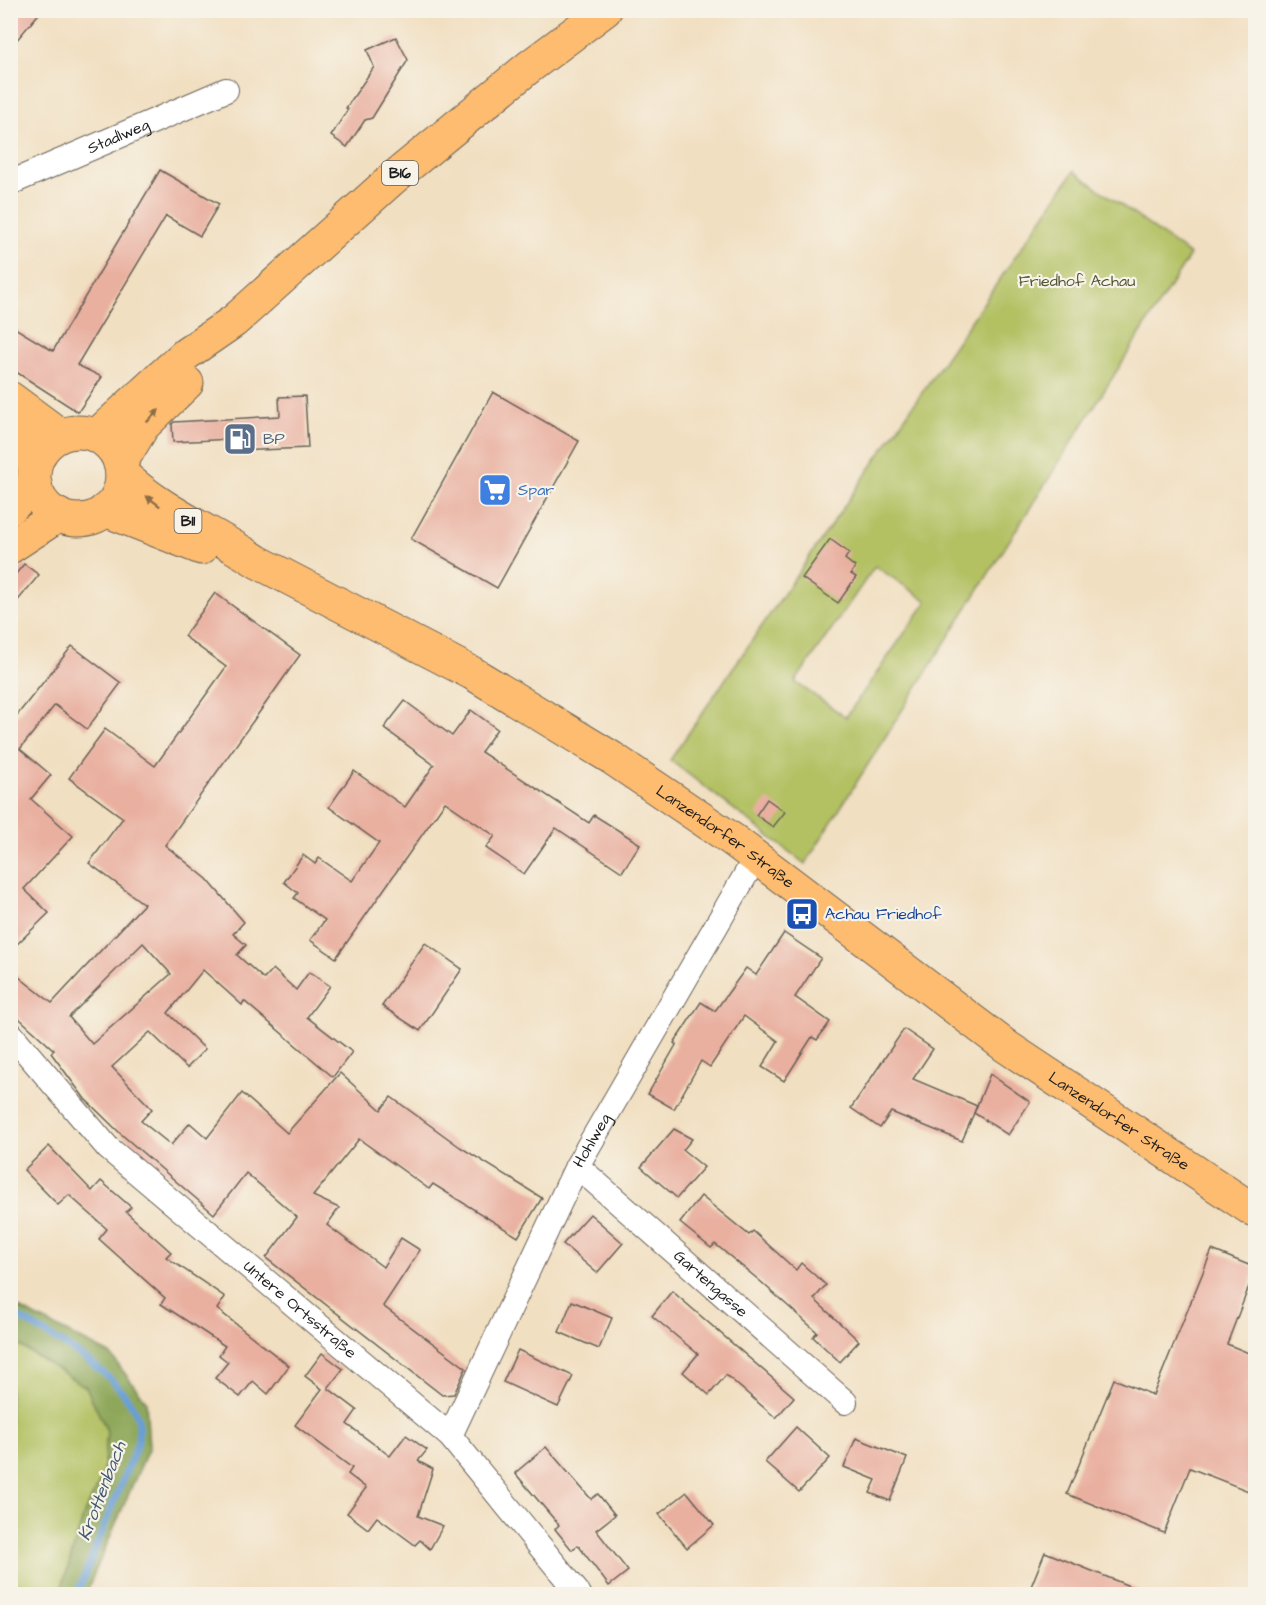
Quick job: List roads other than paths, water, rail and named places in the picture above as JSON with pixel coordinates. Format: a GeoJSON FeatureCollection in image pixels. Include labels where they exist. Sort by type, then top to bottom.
{"type":"FeatureCollection","features":[{"type":"Feature","properties":{"kind":"main road","name":"B16"},"geometry":{"type":"LineString","coordinates":[[96,436],[186,354],[234,321],[392,179],[605,10]]}},
{"type":"Feature","properties":{"kind":"main road","name":"B16"},"geometry":{"type":"LineString","coordinates":[[121,469],[143,426],[197,372],[234,321]]}},
{"type":"Feature","properties":{"kind":"main road"},"geometry":{"type":"LineString","coordinates":[[10,398],[60,435]]}},
{"type":"Feature","properties":{"kind":"main road"},"geometry":{"type":"LineString","coordinates":[[10,430],[35,474],[43,502],[59,515],[83,519],[105,510],[116,498],[121,469]]}},
{"type":"Feature","properties":{"kind":"main road"},"geometry":{"type":"LineString","coordinates":[[10,508],[35,474],[42,450],[60,435],[78,431],[96,436]]}},
{"type":"Feature","properties":{"kind":"main road","name":"B11"},"geometry":{"type":"LineString","coordinates":[[96,436],[111,447],[121,469],[160,507],[226,540],[258,562]]}},
{"type":"Feature","properties":{"kind":"main road","name":"B11"},"geometry":{"type":"LineString","coordinates":[[105,510],[218,555],[258,562]]}},
{"type":"Feature","properties":{"kind":"main road"},"geometry":{"type":"LineString","coordinates":[[10,547],[59,515]]}},
{"type":"Feature","properties":{"kind":"main road","name":"Lanzendorfer Straße"},"geometry":{"type":"LineString","coordinates":[[258,562],[472,673],[612,758],[756,857],[1007,1047],[1256,1212]]}},
{"type":"Feature","properties":{"kind":"street","name":"Stadlweg"},"geometry":{"type":"LineString","coordinates":[[10,183],[226,90]]}},
{"type":"Feature","properties":{"kind":"street","name":"Hohlweg"},"geometry":{"type":"LineString","coordinates":[[450,1436],[577,1166],[756,857]]}},
{"type":"Feature","properties":{"kind":"street","name":"Untere Ortsstraße"},"geometry":{"type":"LineString","coordinates":[[10,1033],[108,1148],[450,1436],[579,1594]]}},
{"type":"Feature","properties":{"kind":"street","name":"Gartengasse"},"geometry":{"type":"LineString","coordinates":[[577,1166],[845,1402]]}},
{"type":"Feature","properties":{"kind":"waterway","name":"Krottenbach"},"geometry":{"type":"LineString","coordinates":[[10,1312],[99,1369],[127,1398],[138,1418],[138,1442],[77,1594]]}},
{"type":"Feature","properties":{"kind":"place","name":"BP"},"geometry":{"type":"Point","coordinates":[240,439]}},
{"type":"Feature","properties":{"kind":"place","name":"Spar"},"geometry":{"type":"Point","coordinates":[495,490]}},
{"type":"Feature","properties":{"kind":"place","name":"Achau Friedhof"},"geometry":{"type":"Point","coordinates":[802,914]}},
{"type":"Feature","properties":{"kind":"park label","name":"Friedhof Achau"},"geometry":{"type":"Point","coordinates":[1077,281]}}]}
